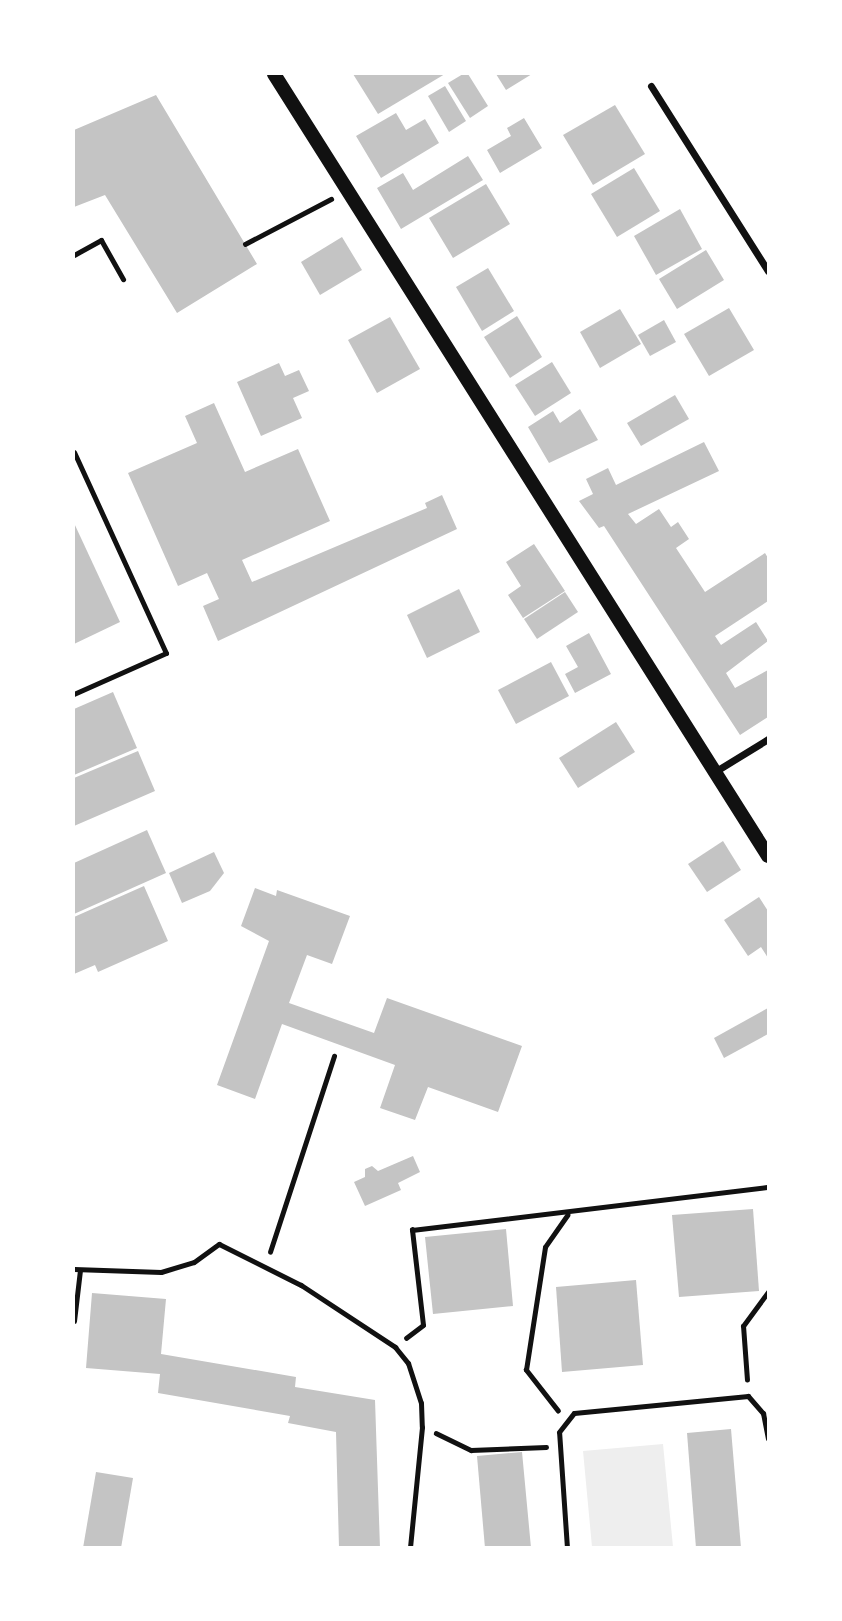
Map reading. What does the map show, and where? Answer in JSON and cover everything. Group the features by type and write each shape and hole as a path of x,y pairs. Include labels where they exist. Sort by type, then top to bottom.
{"main road":[{"path":"274,74 768,856"}],"street":[{"path":"651,86 768,271"},
{"path":"716,771 768,740"}],"lane":[{"path":"74,255 101,240 123,279"},
{"path":"74,453 166,653 74,694"},
{"path":"74,1321 77,1269 161,1272 194,1262 219,1244 266,1266 395,1347 416,1382 422,1427 410,1548"},
{"path":"567,1548 558,1446 565,1420 586,1409 748,1396 763,1413 768,1439"}],"path":[{"path":"245,244 339,195"},
{"path":"266,1266 334,1056"},
{"path":"395,1347 423,1325 412,1230 568,1215 768,1187"},
{"path":"565,1420 526,1370 545,1247 568,1215"},
{"path":"748,1396 743,1326 768,1292"},
{"path":"422,1427 471,1450 558,1446"}],"shaded area":[{"path":"663,1444 673,1547 592,1547 583,1451"}],"building":[{"path":"353,74 445,74 378,114"},
{"path":"468,74 488,106 470,118 448,83"},
{"path":"496,74 532,74 506,90"},
{"path":"445,86 466,121 449,132 428,96"},
{"path":"156,95 257,264 177,313 105,195 74,207 74,130"},
{"path":"615,105 645,154 593,185 563,135"},
{"path":"396,113 406,130 425,119 439,143 381,178 356,136"},
{"path":"524,118 542,148 500,173 487,150 511,136 507,128"},
{"path":"468,156 483,180 401,229 377,188 403,173 413,190"},
{"path":"634,168 660,211 617,237 591,194"},
{"path":"486,184 510,224 453,258 429,218"},
{"path":"680,209 702,249 656,275 634,236"},
{"path":"342,237 362,270 320,295 301,262"},
{"path":"706,250 724,280 677,309 659,279"},
{"path":"488,268 514,311 482,331 456,287"},
{"path":"729,308 754,350 709,376 684,334"},
{"path":"620,309 641,344 600,368 580,332"},
{"path":"517,316 542,357 510,378 484,337"},
{"path":"390,317 420,369 377,393 348,340"},
{"path":"664,320 676,342 650,356 638,335"},
{"path":"552,362 571,393 535,416 515,385"},
{"path":"279,363 285,376 299,370 309,391 293,398 302,418 261,436 237,382"},
{"path":"675,395 689,419 641,446 627,423"},
{"path":"214,403 245,472 298,449 330,521 242,560 252,582 427,508 425,503 442,495 457,529 218,641 203,606 219,599 207,573 178,586 128,473 197,443 185,416"},
{"path":"580,409 598,440 549,463 528,427 553,411 560,423"},
{"path":"704,442 719,471 628,514 636,524 659,509 671,527 678,522 689,539 676,548 705,592 765,553 768,558 768,601 715,636 721,645 756,622 768,641 726,673 735,688 768,670 768,717 740,735 604,526 599,528 579,501 593,494 586,479 608,468 616,485"},
{"path":"74,523 120,622 74,644"},
{"path":"534,544 565,591 523,618 508,595 521,586 506,562"},
{"path":"459,589 480,632 427,658 407,615"},
{"path":"565,592 578,612 537,639 524,619"},
{"path":"589,633 611,674 575,693 565,674 578,667 566,646"},
{"path":"551,662 569,696 516,724 498,690"},
{"path":"113,692 137,748 74,775 74,709"},
{"path":"616,722 635,752 578,788 559,758"},
{"path":"138,751 155,791 74,826 74,778"},
{"path":"147,830 166,873 74,914 74,863"},
{"path":"723,841 741,870 707,892 688,864"},
{"path":"214,852 224,873 210,891 182,903 169,873"},
{"path":"144,886 168,941 98,972 95,965 74,974 74,917"},
{"path":"255,888 276,896 277,890 350,916 332,964 307,955 289,1003 374,1033 387,998 522,1046 498,1112 428,1087 415,1120 380,1108 395,1065 282,1024 255,1099 217,1085 269,941 241,926"},
{"path":"759,897 768,911 768,958 761,947 748,956 724,920"},
{"path":"768,1008 768,1034 724,1058 714,1038"},
{"path":"413,1156 420,1172 398,1183 401,1190 365,1206 354,1182 365,1177 365,1169 372,1166 378,1171"},
{"path":"753,1209 759,1291 679,1297 672,1215"},
{"path":"506,1229 513,1306 433,1314 425,1237"},
{"path":"636,1280 643,1365 562,1372 556,1287"},
{"path":"92,1293 166,1299 161,1354 296,1377 295,1387 375,1400 380,1548 339,1548 336,1432 288,1423 290,1416 158,1393 160,1374 86,1368"},
{"path":"731,1429 741,1548 696,1548 687,1433"},
{"path":"522,1452 531,1548 485,1548 477,1456"},
{"path":"96,1472 133,1478 121,1548 83,1548"}]}
